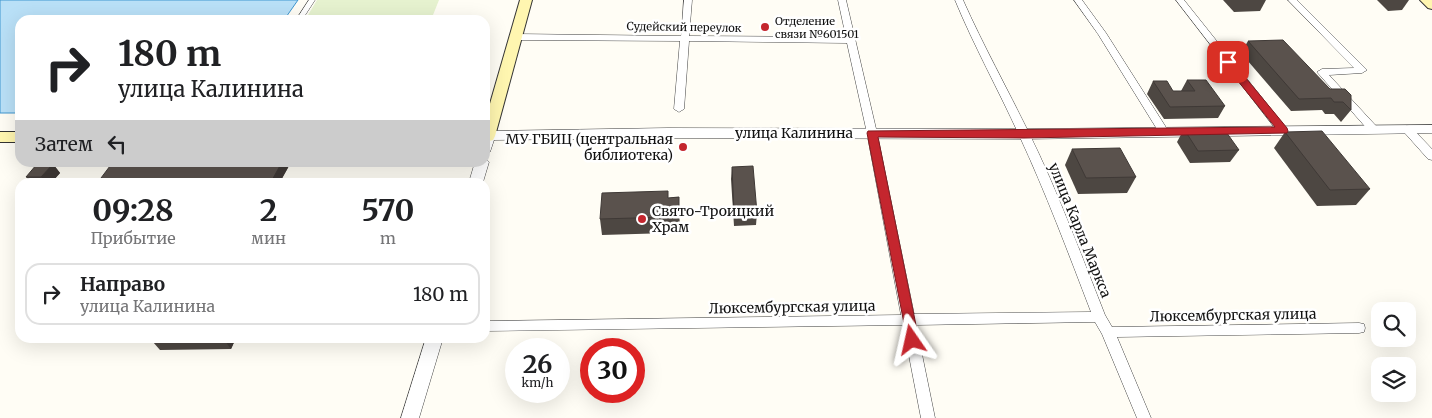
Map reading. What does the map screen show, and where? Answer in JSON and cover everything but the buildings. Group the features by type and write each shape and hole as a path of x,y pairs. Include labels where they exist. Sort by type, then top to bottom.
{"main road":[{"path":"490,127 526,0"},
{"path":"1426,0 1432,5"},
{"path":"0,137 15,137"}],"street":[{"path":"302,15 312,0"},
{"path":"680,109 688,0"},
{"path":"842,0 872,133 928,418"},
{"name":"улица Карла Маркса","path":"959,0 974,35 1024,134 1061,218 1099,317 1108,332 1144,418"},
{"path":"1078,0 1102,33 1164,132"},
{"path":"1180,0 1283,131"},
{"path":"1292,0 1362,70 1322,72 1373,129"},
{"name":"Судейский переулок","path":"516,37 684,37 851,40"},
{"path":"1407,129 1432,156"},
{"name":"улица Калинина","path":"490,141 668,133 1024,134 1432,129"},
{"name":"Люксембургская улица","path":"490,326 1099,317"},
{"name":"Люксембургская улица","path":"1108,332 1359,328"},
{"path":"410,418 432,343"}],"green space":[{"path":"317,0 439,0 433,15 308,15"}],"water":[{"path":"0,0 298,0 288,15 15,15 15,113 0,113"}],"place":[{"name":"Отделение связи №601501","path":"765,27"},
{"name":"МУ ГБИЦ (центральная библиотека)","path":"683,147"},
{"name":"Свято-Троицкий Храм","path":"642,219"}],"route":[{"path":"912,340 872,133 1024,134 1283,131 1228,62"}]}
